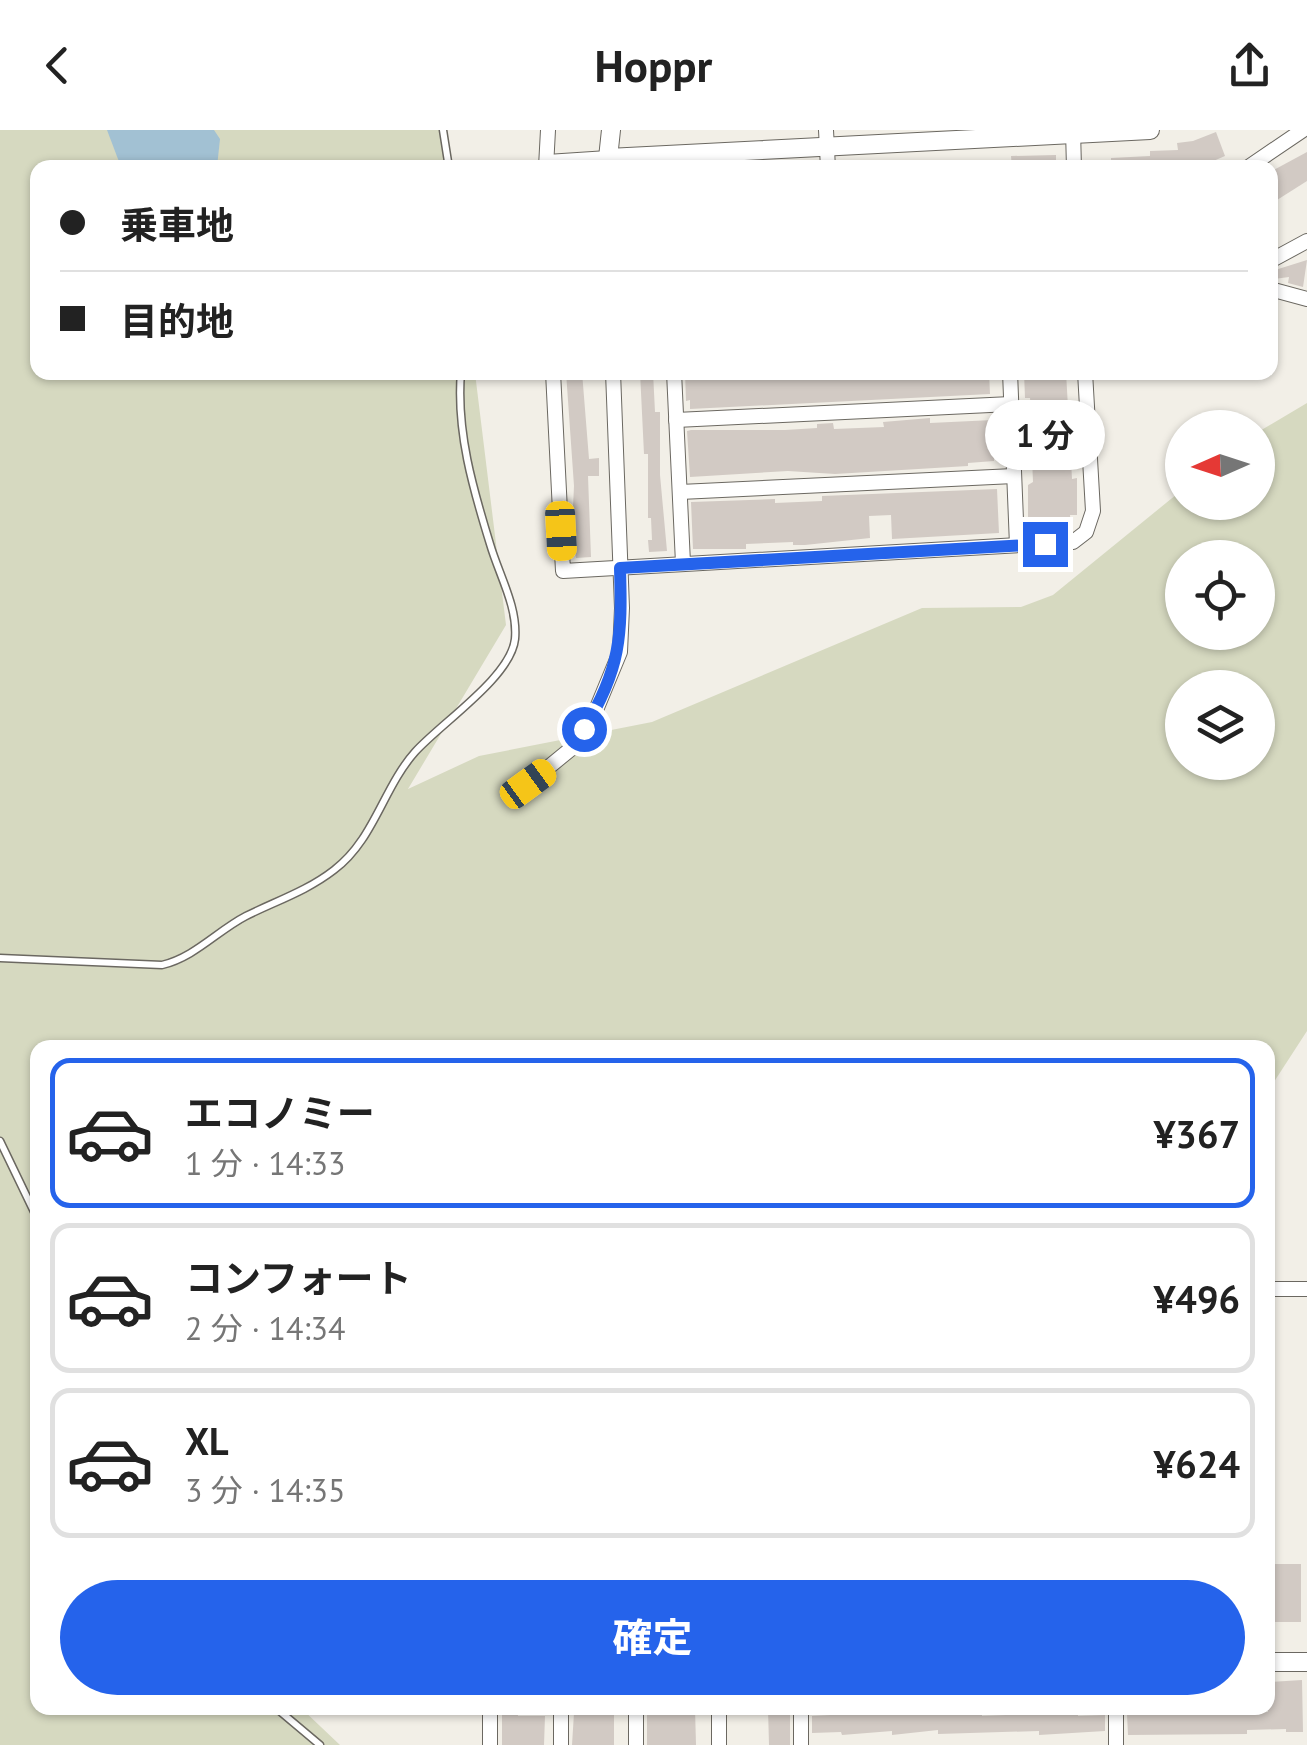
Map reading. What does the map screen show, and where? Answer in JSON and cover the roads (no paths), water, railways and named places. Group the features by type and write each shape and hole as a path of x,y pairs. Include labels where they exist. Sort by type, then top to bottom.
{"street":[{"path":"546,160 548,130"},
{"path":"607,160 610,130"},
{"path":"634,160 827,139 1150,130"},
{"path":"1258,160 1304,130"},
{"path":"1073,132 1074,160"},
{"path":"1278,257 1307,241"},
{"path":"1278,291 1307,299"},
{"path":"553,380 563,571 1072,542 1086,532 1093,511 1085,380"},
{"path":"528,784 572,748 596,710 620,652 613,380"},
{"path":"674,380 684,562"},
{"path":"1010,380 1017,545"},
{"path":"676,420 1011,404"},
{"path":"680,492 1014,476"},
{"path":"1275,1289 1307,1289"},
{"path":"1275,1662 1307,1662"},
{"path":"490,1715 490,1745"},
{"path":"561,1745 562,1715"},
{"path":"636,1715 636,1745"},
{"path":"719,1715 719,1745"},
{"path":"801,1715 801,1745"},
{"path":"1116,1715 1116,1745"}],"lane":[{"path":"443,130 448,160"},
{"path":"0,958 162,966 179,961 243,918 301,892 357,849 412,754 497,673 512,652 514,622 467,459 459,404 461,380"},
{"path":"0,1141 30,1203"},
{"path":"284,1715 320,1745"}],"water":[{"path":"107,130 214,130 220,139 218,160 118,160"}]}
